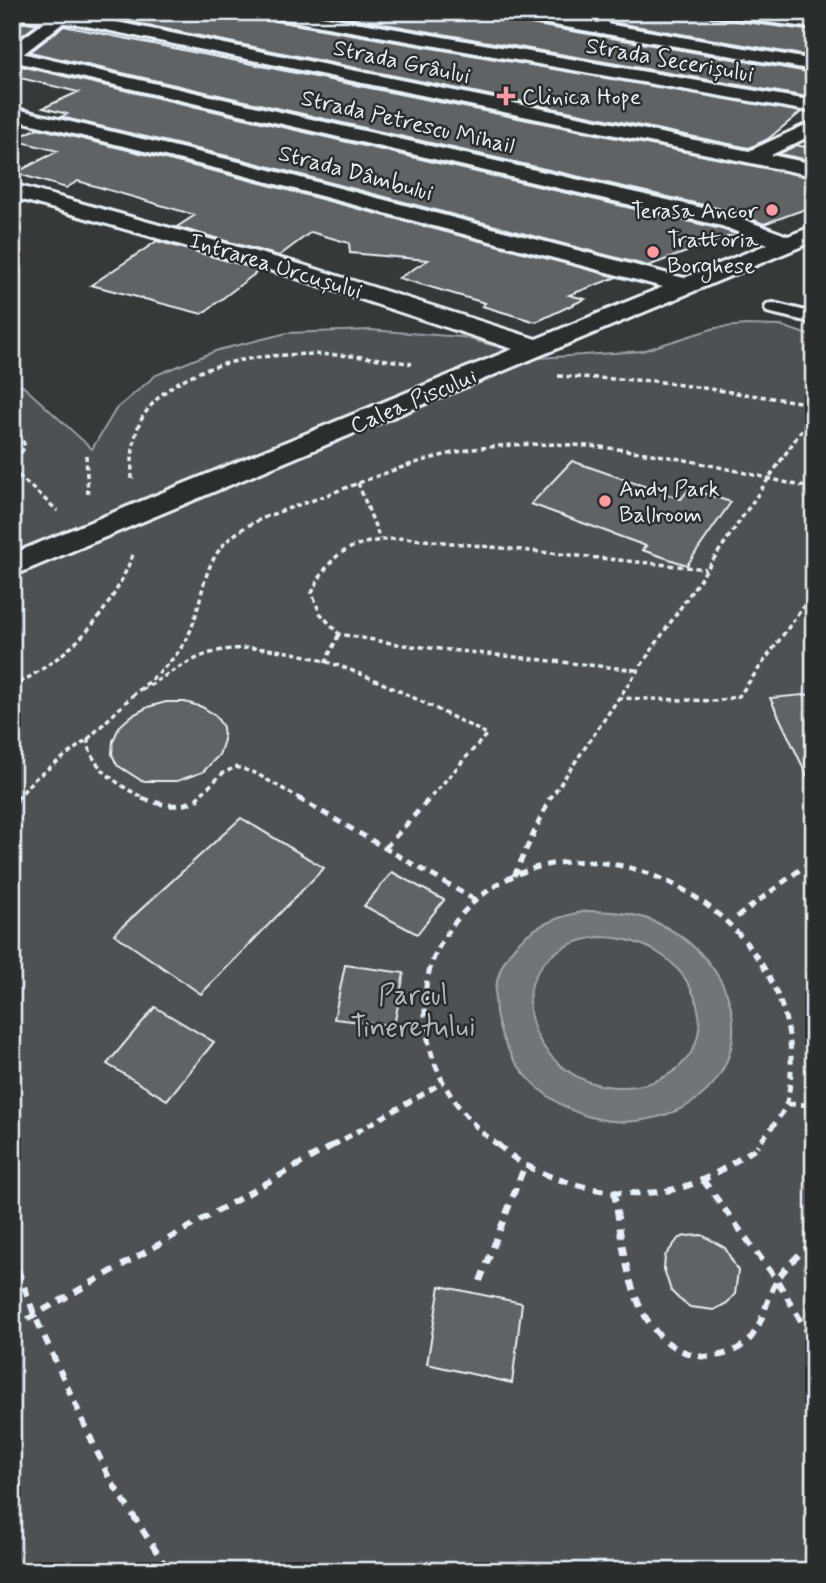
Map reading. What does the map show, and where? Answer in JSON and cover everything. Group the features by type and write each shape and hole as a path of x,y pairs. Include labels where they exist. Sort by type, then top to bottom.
{"street":[{"name":"Strada Secerișului","path":"270,12 814,107"},
{"path":"508,12 603,20 814,65"},
{"name":"Strada Grâului","path":"12,14 66,15 814,170"},
{"path":"12,55 66,15"},
{"name":"Strada Petrescu Mihail","path":"12,55 715,217 789,244"},
{"name":"Strada Dâmbului","path":"12,113 232,166 686,286"},
{"path":"751,157 814,127"},
{"name":"Intrarea Urcușului","path":"12,190 295,270 537,348"},
{"name":"Calea Piscului","path":"12,566 814,233"}],"lane":[{"path":"713,12 814,25"},
{"path":"773,308 814,318"}],"path":[{"path":"12,687 48,668 89,633 116,596 133,554 141,513 131,475 137,433 146,410 169,388 200,373 239,361 334,355 392,360 458,380"},
{"path":"552,376 645,380 731,390 814,404"},
{"path":"514,876 554,790 814,412"},
{"path":"12,428 20,435 25,446 20,455 12,459"},
{"path":"12,805 33,780 88,739 174,659 193,625 207,566 228,540 260,521 358,483 472,449 522,444 575,443 635,450 814,489"},
{"path":"12,470 85,536"},
{"path":"358,483 380,539"},
{"path":"636,670 403,645 339,634 320,613 312,593 326,564 347,551 380,539 415,538 706,569"},
{"path":"617,698 717,701 739,696 814,592"},
{"path":"325,663 339,634"},
{"path":"132,696 177,669 216,651 249,646 295,653 325,663 487,733 385,848"},
{"path":"88,739 88,750 110,777 129,790 164,806 188,803 201,796 228,769 238,766 255,773 475,900"},
{"path":"737,918 814,859"},
{"path":"697,889 652,870 605,862 558,864 514,876 475,900 443,936 425,980 424,1031 442,1083 476,1129 525,1164 568,1183 614,1192 661,1191 703,1180 755,1149 787,1104 796,1067"},
{"path":"727,910 746,928"},
{"path":"796,1029 798,1042"},
{"path":"12,1328 442,1083"},
{"path":"787,1104 814,1105"},
{"path":"480,1280 525,1164"},
{"path":"703,1180 777,1280 814,1343"},
{"path":"614,1192 630,1276 643,1315 666,1345 688,1357 720,1357 747,1342 761,1321 777,1280 814,1241"},
{"path":"12,1253 34,1314 108,1478 169,1571"}],"green space":[{"name":"Parcul Tineretului","path":"782,326 814,337 814,1571 12,1571 12,382 23,386 92,449 116,409 156,375 218,350 287,333 370,330 462,337 539,358 642,351 715,328"}],"shaded area":[{"path":"587,911 609,912 645,918 668,928 689,943 707,961 721,981 730,1004 733,1028 730,1052 713,1084 691,1103 664,1115 654,1118 603,1120 559,1104 525,1075 503,1038 495,998 505,960 535,930","holes":["606,937 628,940 655,951 669,961 691,988 697,1004 698,1036 691,1052 673,1071 660,1079 637,1086 621,1087 588,1081 561,1066 542,1043 531,1018 531,991 541,967 563,948"]}],"building":[{"path":"82,12 259,12 270,20 801,112 768,139 749,148"},
{"path":"315,12 497,12 508,20 814,73 814,98"},
{"path":"610,12 699,12 713,18 814,31 814,57 611,22"},
{"path":"12,22 38,24 12,43"},
{"path":"64,26 814,178 814,206 764,224 730,211 30,52"},
{"path":"12,64 736,234 648,266 240,159 61,117 67,114 43,108 78,92 12,76"},
{"path":"38,128 226,174 617,277 569,295 585,299 536,322 482,306 485,303 399,278 428,260 350,253 349,243 311,232 279,256 177,227 195,215 78,181 66,188 15,173 58,151 13,140"},
{"path":"796,145 814,149 814,161 779,154"},
{"path":"157,241 260,270 202,314 91,285"},
{"name":"Andy Park Ballroom","path":"572,461 681,499 689,489 731,502 687,565 642,550 646,546 531,504"},
{"path":"814,694 814,790 770,698"},
{"path":"166,702 185,702 202,707 215,715 223,727 224,740 219,755 203,772 177,781 142,781 117,765 112,754 113,741 119,727 131,716"},
{"path":"241,818 324,868 201,994 114,934"},
{"path":"392,872 444,900 417,934 364,906"},
{"path":"345,965 404,973 394,1026 334,1019"},
{"path":"155,1007 214,1042 167,1100 107,1064"},
{"path":"702,1235 725,1248 738,1271 735,1294 727,1303 714,1310 690,1307 679,1299 671,1291 664,1269 665,1256 678,1239"},
{"path":"440,1286 522,1303 512,1383 427,1364"}],"place":[{"name":"Clinica Hope","path":"506,96"},
{"name":"Terasa Ancor","path":"772,210"},
{"name":"Trattoria Borghese","path":"653,252"},
{"name":"Andy Park Ballroom","path":"605,501"}]}
